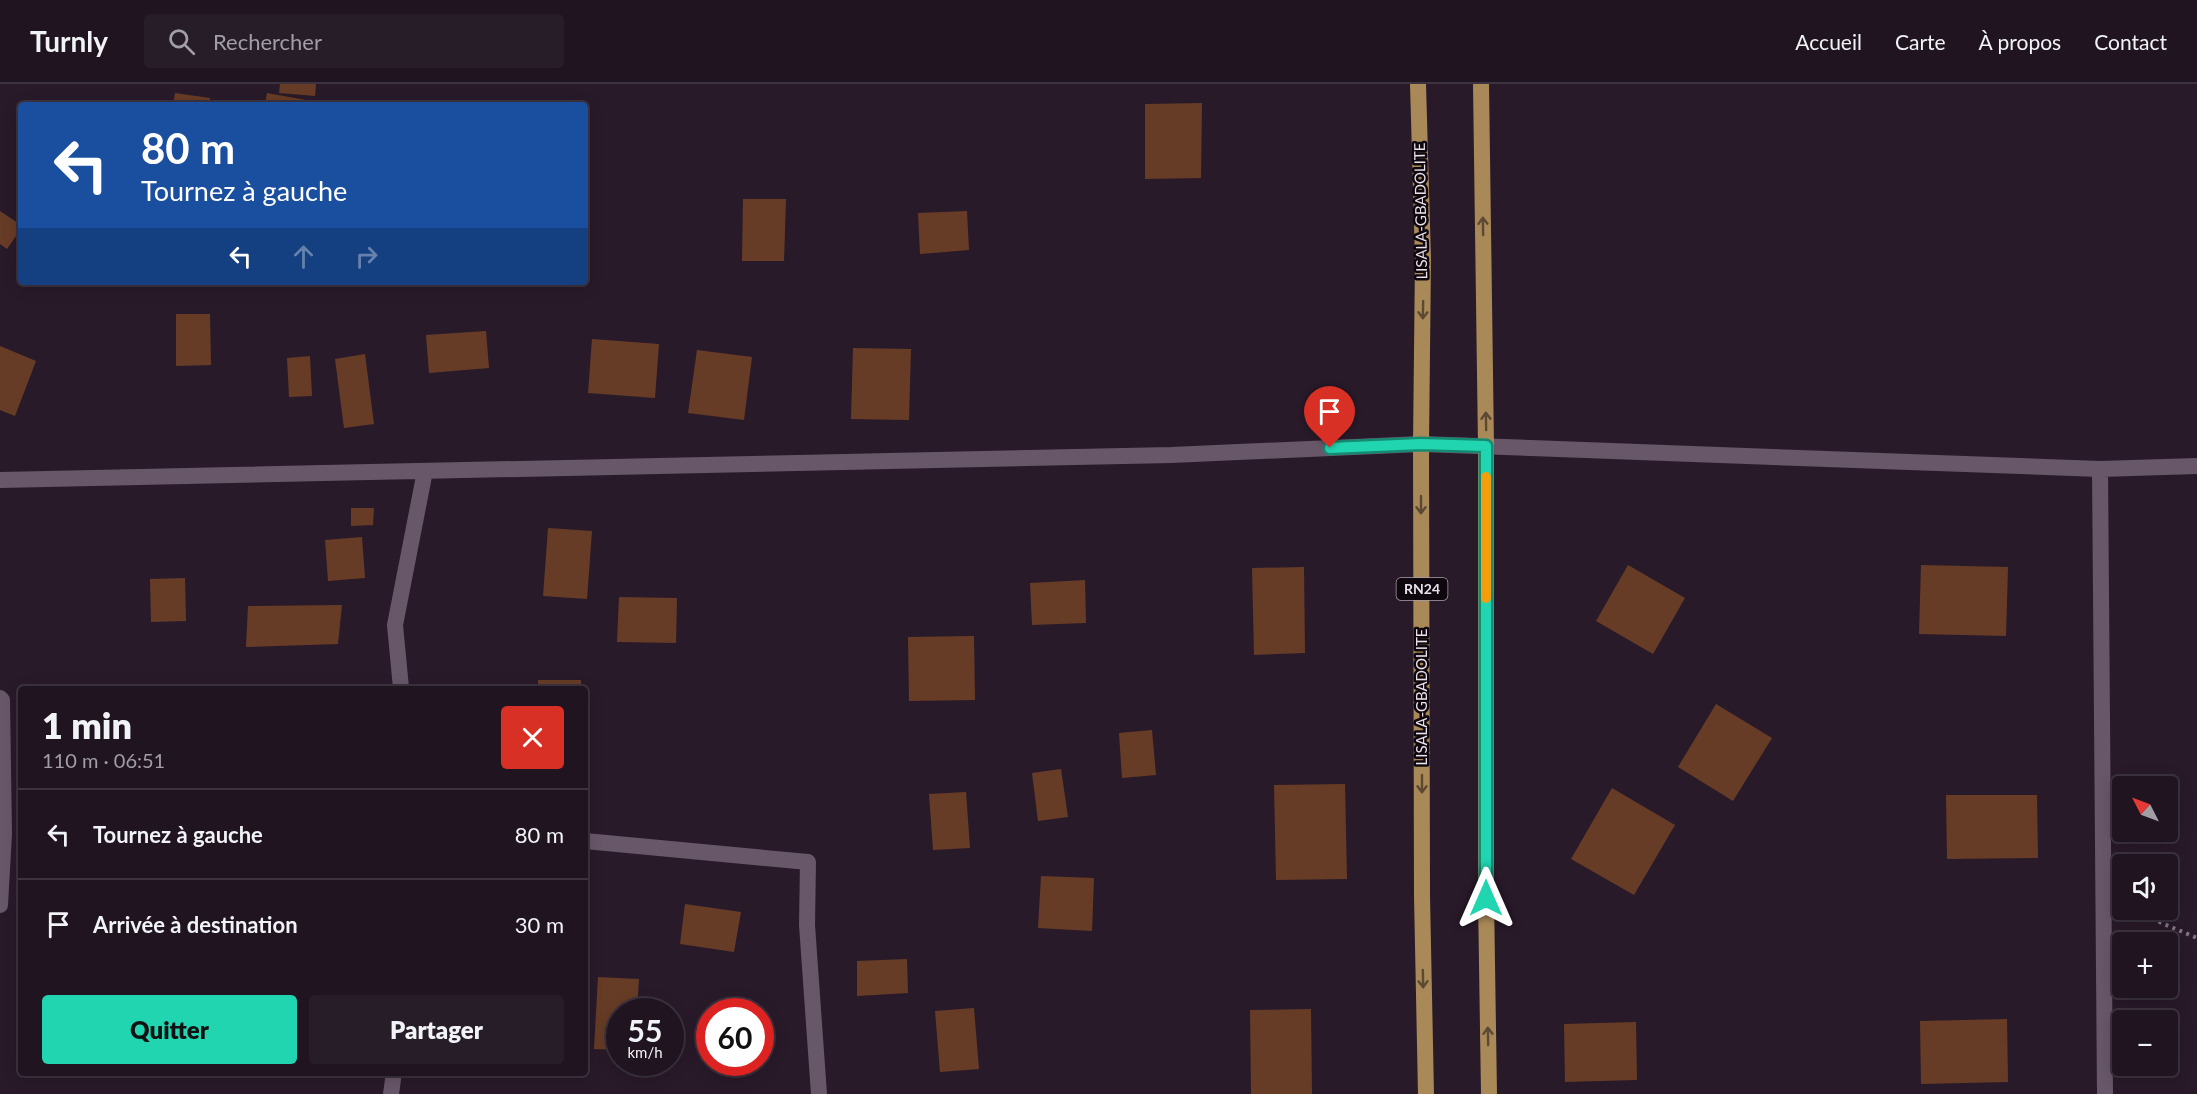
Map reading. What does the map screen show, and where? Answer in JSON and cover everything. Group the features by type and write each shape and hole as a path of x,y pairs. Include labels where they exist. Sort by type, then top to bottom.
{"main road":[{"name":"LISALA-GBADOLITE","path":"1418,84 1424,259 1421,444 1422,896 1426,1094"},
{"path":"1481,84 1486,446 1486,898 1489,1094"}],"street":[{"path":"0,480 1171,455 1421,444 2100,469 2197,466"},
{"path":"2100,469 2105,1094"},
{"path":"401,686 395,625 424,471"},
{"path":"0,698 3,700 4,834 0,905"},
{"path":"588,841 808,862 807,925 819,1094"},
{"path":"391,1094 393,1076"}],"path":[{"path":"2154,920 2197,938"}],"building":[{"path":"280,84 316,84 315,96 279,93"},
{"path":"175,93 210,98 209,102 174,102"},
{"path":"267,93 306,100 306,102 266,102"},
{"path":"1202,103 1201,178 1145,179 1145,104"},
{"path":"743,199 786,199 784,261 742,261"},
{"path":"0,211 18,223 18,233 7,249 0,244"},
{"path":"967,211 969,250 920,254 918,213"},
{"path":"176,314 210,314 211,365 176,366"},
{"path":"486,331 489,368 429,373 426,335"},
{"path":"592,339 659,344 655,398 588,393"},
{"path":"0,346 36,361 15,416 0,410"},
{"path":"853,348 911,349 909,420 851,419"},
{"path":"697,350 752,357 744,420 688,413"},
{"path":"365,354 374,424 344,428 335,359"},
{"path":"310,356 312,396 289,397 287,358"},
{"path":"351,508 374,508 373,525 351,526"},
{"path":"548,528 592,531 587,599 543,596"},
{"path":"362,537 365,578 328,581 325,540"},
{"path":"1628,565 1685,598 1653,654 1596,621"},
{"path":"1921,565 2008,567 2006,636 1919,634"},
{"path":"1304,567 1305,653 1254,655 1252,568"},
{"path":"185,578 186,621 151,622 150,579"},
{"path":"1085,580 1086,623 1032,625 1030,583"},
{"path":"619,597 677,598 676,643 617,642"},
{"path":"342,605 338,644 246,647 248,606"},
{"path":"974,636 975,700 909,701 908,637"},
{"path":"538,680 581,680 581,686 538,686"},
{"path":"1716,704 1772,738 1733,801 1678,767"},
{"path":"1152,730 1156,775 1122,778 1119,733"},
{"path":"1061,769 1068,817 1038,821 1032,773"},
{"path":"1345,784 1347,879 1276,880 1274,785"},
{"path":"1612,788 1675,825 1634,895 1571,859"},
{"path":"966,792 970,848 933,850 929,794"},
{"path":"1946,795 2037,795 2038,858 1947,859"},
{"path":"1041,876 1094,878 1092,931 1038,928"},
{"path":"685,904 741,912 734,952 680,944"},
{"path":"907,959 908,993 857,996 857,961"},
{"path":"598,977 639,979 638,998 606,998 606,1049 594,1049"},
{"path":"974,1008 979,1069 940,1072 935,1011"},
{"path":"1311,1009 1312,1094 1251,1094 1250,1010"},
{"path":"2007,1019 2008,1082 1921,1084 1920,1021"},
{"path":"1636,1022 1637,1080 1565,1082 1564,1024"}],"slow traffic":[{"path":"1486,477 1486,598"}],"route":[{"path":"1330,448 1421,444 1486,446 1486,898"}]}
